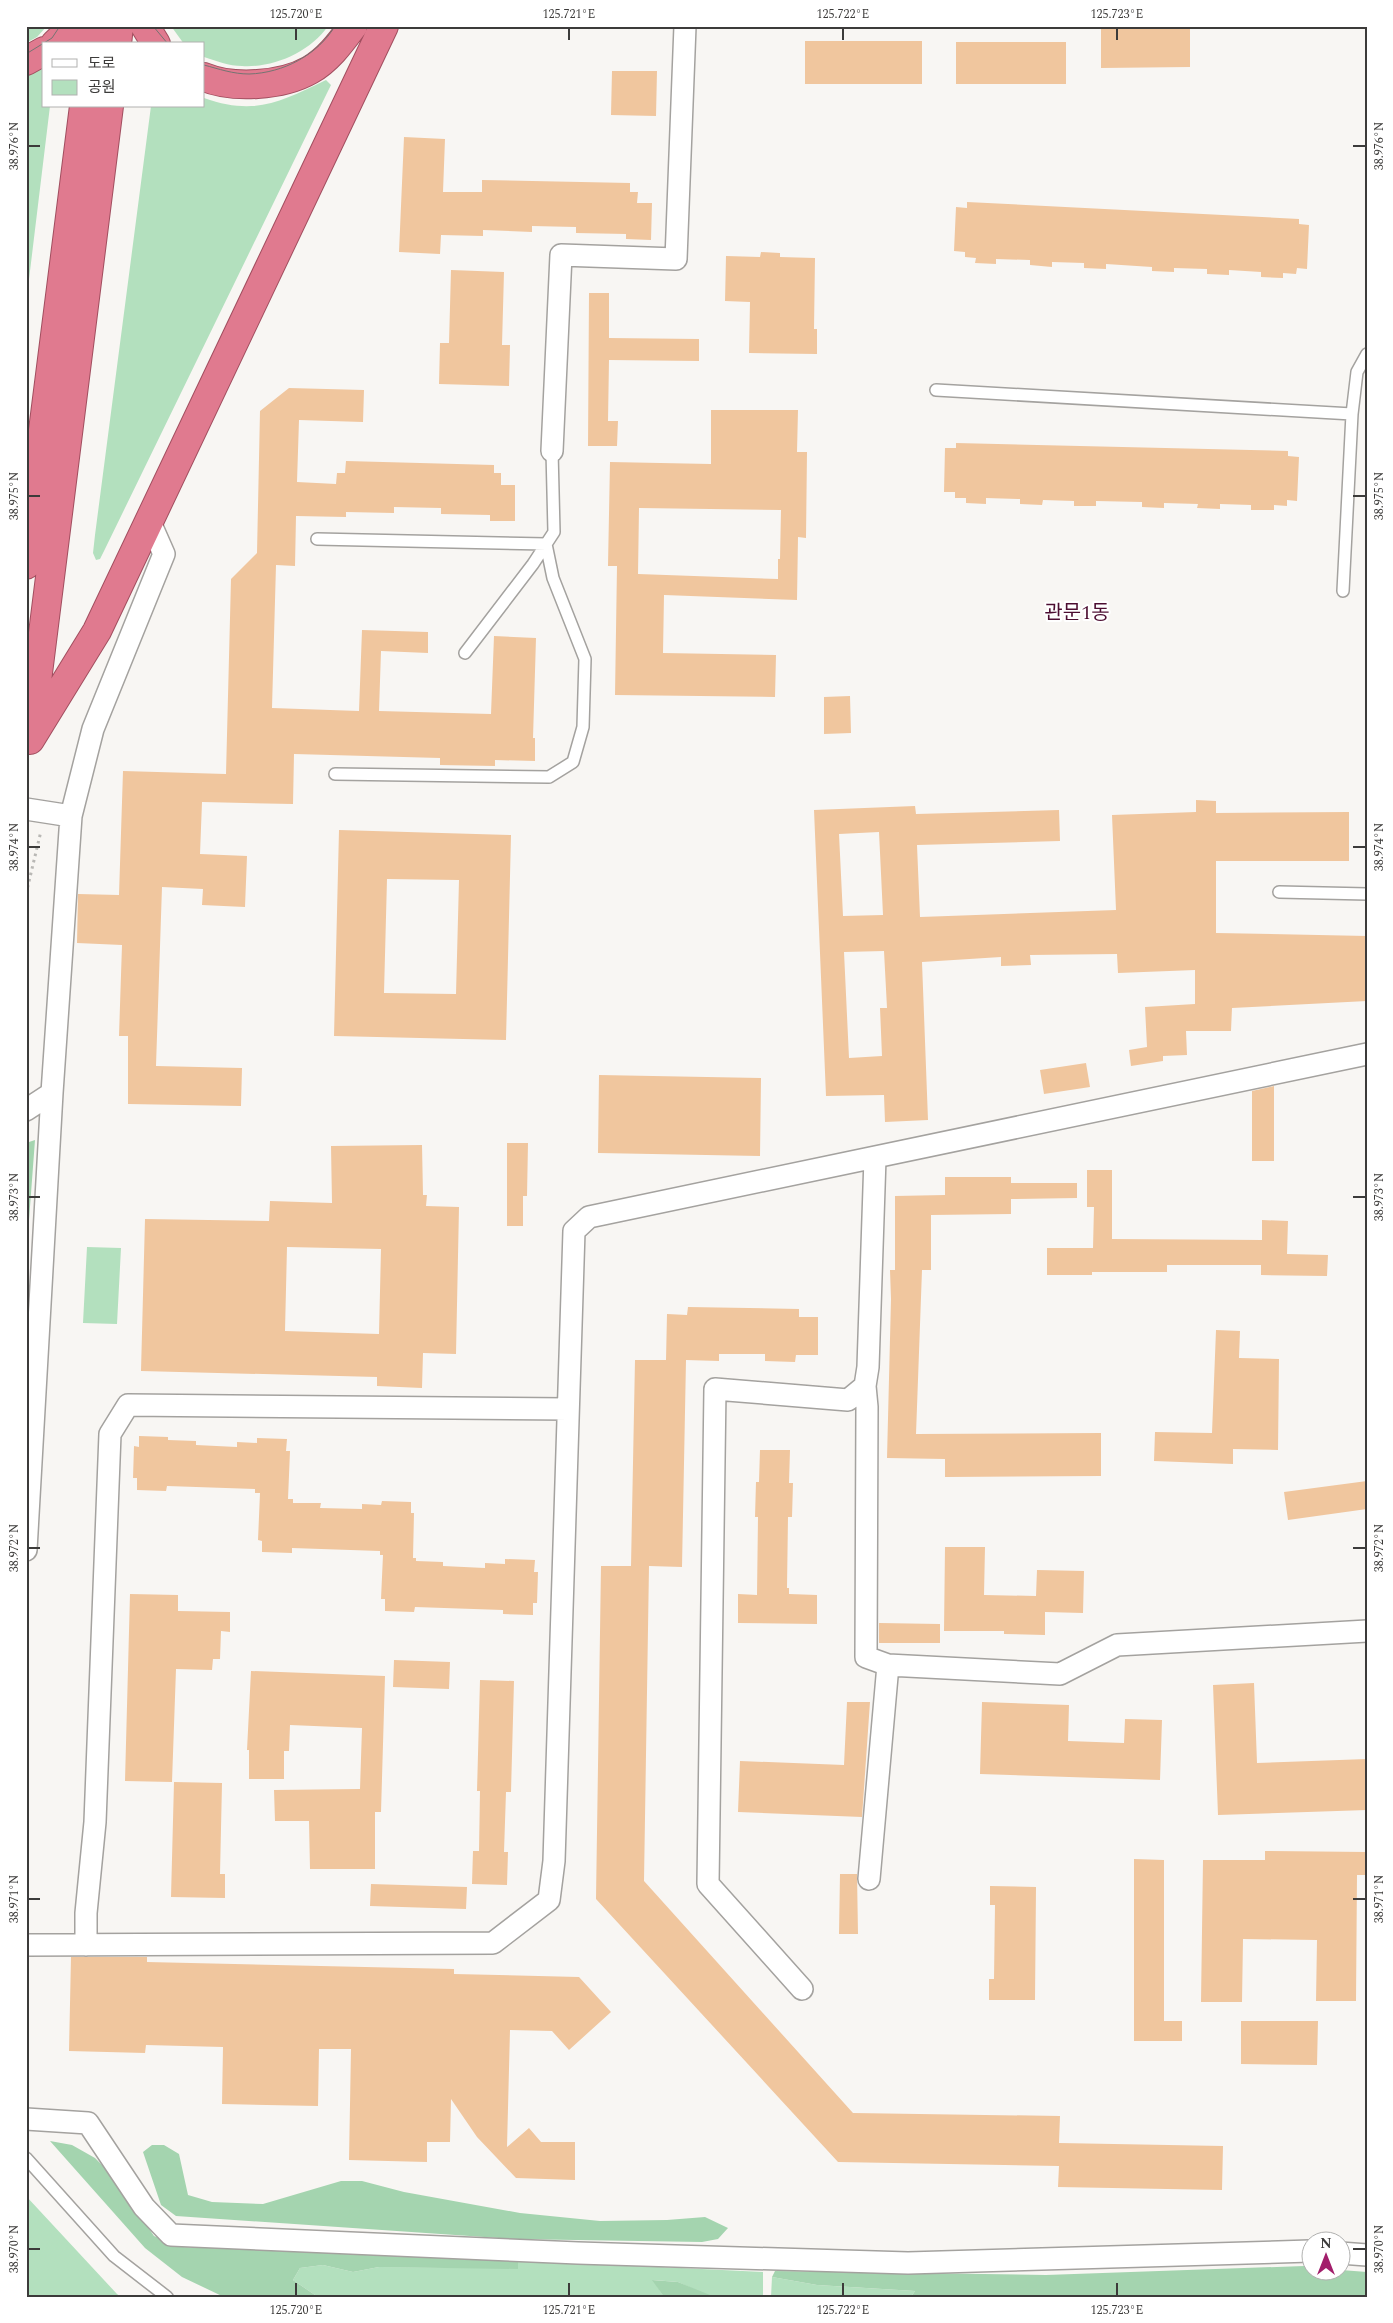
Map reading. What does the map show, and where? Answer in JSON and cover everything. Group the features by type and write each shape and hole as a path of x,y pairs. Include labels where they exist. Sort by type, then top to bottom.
{"highway":[{"path":"57,42 74,26"},
{"path":"92,42 94,26"},
{"path":"117,42 119,26"},
{"path":"145,26 155,42"},
{"path":"205,76 231,84 259,83 293,77 310,70 333,51 353,26"},
{"path":"28,748 97,631 384,26"},
{"path":"26,61 42,52"},
{"path":"26,566 84,108"},
{"path":"28,748 109,108"}],"street":[{"path":"552,451 561,255 676,259 685,26"},
{"path":"26,1550 52,1093 71,816 93,729 164,554 149,520"},
{"path":"36,810 71,816"},
{"path":"26,1945 493,1943 549,1900 554,1851 574,1232 589,1217 1367,1054"},
{"path":"26,1110 52,1093"},
{"path":"875,1158 868,1367 865,1386 868,1407 866,1657 888,1665 1060,1674 1117,1645 1367,1631"},
{"path":"802,1988 708,1884 715,1389 848,1400 865,1386"},
{"path":"86,1945 86,1913 95,1822 110,1434 128,1405 568,1408"},
{"path":"868,1879 888,1665"},
{"path":"26,2119 88,2123 144,2207 171,2235 538,2251 908,2263 1300,2251"},
{"path":"1350,2254 1367,2255"}],"lane":[{"path":"1343,591 1352,414 1357,372 1367,354"},
{"path":"936,390 1352,414"},
{"path":"465,653 554,532 552,451"},
{"path":"317,539 546,544"},
{"path":"334,774 549,777 573,762 583,727 585,658 553,578 546,544"},
{"path":"1279,892 1367,894"},
{"path":"26,2158 114,2256 167,2297"}],"path":[{"path":"26,894 36,810"}],"green space":[{"path":"26,26 47,26 37,37 26,43"},
{"path":"171,26 328,26 311,44 301,51 279,61 254,66 227,64 205,57 205,42 183,42"},
{"path":"42,62 42,108 50,108 26,304 26,71"},
{"path":"326,80 331,85 105,549 100,559 96,560 93,553 95,535 151,108 205,108 205,98 238,106 253,106 267,104 295,95"},
{"path":"35,1140 26,1260 26,1143"},
{"path":"87,1247 121,1248 117,1324 83,1323"},
{"path":"50,2141 72,2145 95,2158 113,2176 154,2236 183,2247 518,2260 518,2269 379,2267 353,2272 323,2265 300,2268 293,2280 315,2295 442,2297 224,2297 182,2277 145,2248"},
{"path":"152,2145 164,2145 179,2154 188,2195 212,2202 263,2204 341,2181 362,2181 404,2192 520,2213 600,2221 667,2220 705,2217 728,2228 718,2239 702,2242 512,2239 176,2216 161,2205 143,2152"},
{"path":"26,2196 117,2294 121,2297 26,2297"},
{"path":"518,2260 763,2272 763,2297 709,2296 678,2282 653,2280 664,2297 315,2295 293,2280 300,2268 323,2265 353,2272 379,2267 518,2268"},
{"path":"1300,2266 1300,2280 1350,2280 1350,2271 1367,2272 1367,2297 911,2297 915,2291 817,2285 772,2277 775,2271 1046,2275"},
{"path":"772,2277 817,2285 915,2291 911,2297 771,2297"},
{"path":"652,2280 678,2282 715,2297 664,2297"}],"building":[{"path":"1101,26 1190,26 1190,67 1101,68"},
{"path":"805,41 922,41 922,84 805,84"},
{"path":"956,42 1066,42 1066,84 956,84"},
{"path":"612,71 657,71 656,116 611,115"},
{"path":"404,137 445,139 443,192 482,192 482,180 630,183 630,192 638,192 637,203 652,203 651,240 626,239 626,234 576,233 576,227 532,226 532,232 483,230 483,236 441,235 440,254 399,252"},
{"path":"967,202 1299,219 1299,224 1309,225 1307,269 1297,268 1296,274 1283,273 1283,278 1261,277 1261,272 1229,270 1229,275 1207,274 1207,269 1174,268 1174,272 1152,271 1152,267 1106,264 1106,269 1084,268 1084,263 1052,262 1052,267 1030,265 1030,260 996,259 996,264 975,263 976,258 965,257 965,252 954,251 956,207 967,208"},
{"path":"761,252 780,253 780,257 815,258 814,329 817,329 817,354 749,353 750,302 725,301 726,256 760,257"},
{"path":"451,270 504,272 502,345 510,345 509,386 439,384 440,343 449,343"},
{"path":"589,293 609,293 609,338 699,339 699,361 609,360 608,421 618,421 617,446 588,446"},
{"path":"289,388 364,390 363,422 299,420 297,482 336,484 337,473 345,473 346,461 494,465 494,473 501,473 501,485 515,485 515,521 490,521 490,515 441,514 441,508 394,507 394,513 346,512 346,517 296,516 295,566 276,565 272,708 359,711 362,630 428,632 428,653 381,651 379,711 491,714 494,636 536,638 533,738 535,738 535,761 495,760 495,766 440,765 440,758 294,754 293,804 202,802 200,854 247,856 245,907 202,905 203,889 162,887 156,1066 242,1068 241,1106 128,1104 128,1036 119,1036 122,945 77,943 78,894 119,895 123,771 226,774 231,579 257,553 260,411"},
{"path":"711,410 798,410 797,452 807,452 806,538 798,537 797,600 664,595 663,653 776,655 775,697 615,695 617,566 608,566 610,462 711,464","holes":["639,508 781,510 778,579 638,574"]},
{"path":"956,443 1288,451 1288,456 1299,457 1297,501 1287,500 1287,506 1274,505 1274,510 1251,510 1251,505 1220,504 1220,509 1197,508 1198,504 1164,503 1164,508 1142,507 1142,502 1096,501 1096,506 1074,506 1074,501 1043,500 1042,505 1020,504 1020,499 986,498 986,504 966,503 966,498 955,498 955,492 944,492 945,448 956,448"},
{"path":"850,696 851,733 824,734 824,697"},
{"path":"1196,800 1216,801 1216,813 1349,812 1349,861 1216,861 1216,933 1367,936 1367,1001 1232,1008 1231,1031 1186,1031 1187,1055 1163,1056 1163,1061 1131,1066 1129,1050 1147,1047 1145,1007 1195,1004 1195,970 1118,973 1117,954 1030,955 1031,965 1001,966 1001,957 922,962 928,1120 885,1122 884,1095 826,1096 814,810 915,806 916,814 1059,810 1060,841 917,845 920,917 1116,910 1112,815 1196,812","holes":["879,832 883,915 843,916 839,834","884,951 887,1008 880,1008 882,1056 849,1058 844,952"]},
{"path":"339,830 511,835 506,1040 334,1036","holes":["387,879 459,880 456,994 384,993"]},
{"path":"1086,1063 1090,1087 1044,1094 1040,1070"},
{"path":"599,1075 761,1078 760,1156 598,1153"},
{"path":"1274,1086 1274,1161 1252,1161 1252,1091"},
{"path":"507,1143 528,1143 527,1196 523,1196 523,1226 507,1226"},
{"path":"422,1145 423,1195 427,1195 426,1206 459,1207 456,1354 423,1353 422,1388 377,1386 377,1377 141,1371 145,1219 269,1221 270,1201 332,1203 331,1146","holes":["287,1247 381,1249 379,1334 285,1331"]},
{"path":"1087,1170 1112,1170 1112,1239 1262,1240 1262,1220 1288,1221 1287,1254 1328,1255 1327,1276 1261,1275 1261,1265 1167,1265 1167,1272 1092,1272 1092,1275 1047,1275 1047,1248 1093,1248 1094,1207 1087,1207"},
{"path":"945,1177 1011,1177 1011,1183 1077,1183 1077,1198 1011,1199 1011,1214 931,1215 931,1270 922,1270 916,1434 1101,1433 1101,1476 945,1477 945,1459 887,1458 890,1270 895,1270 895,1196 945,1195"},
{"path":"688,1307 799,1309 799,1317 818,1317 818,1355 796,1355 795,1362 765,1361 765,1354 719,1354 719,1361 686,1360 682,1567 649,1566 644,1881 853,2113 1060,2116 1059,2143 1223,2146 1222,2190 1058,2187 1059,2166 838,2162 596,1899 601,1566 631,1566 635,1360 666,1360 667,1314 687,1315"},
{"path":"1216,1330 1240,1331 1239,1358 1279,1359 1278,1450 1233,1449 1233,1464 1154,1461 1155,1432 1212,1433"},
{"path":"139,1436 168,1437 168,1440 196,1441 196,1445 237,1447 237,1442 257,1443 257,1438 287,1439 286,1451 290,1451 288,1499 293,1499 293,1503 321,1503 320,1508 362,1509 362,1504 381,1505 382,1501 411,1502 411,1513 414,1513 413,1558 416,1558 416,1561 443,1562 443,1566 485,1568 485,1563 505,1564 505,1559 535,1560 534,1572 538,1572 537,1603 533,1603 533,1615 503,1614 503,1610 415,1607 414,1612 385,1611 385,1599 381,1599 383,1555 380,1555 380,1551 292,1548 292,1553 262,1552 262,1541 258,1540 260,1493 255,1493 255,1489 167,1486 166,1491 137,1490 137,1478 133,1478 134,1446 139,1447"},
{"path":"760,1450 790,1450 789,1483 793,1483 792,1517 788,1517 787,1588 789,1588 789,1594 817,1595 817,1624 738,1623 738,1594 757,1595 758,1517 755,1517 756,1482 759,1482"},
{"path":"1367,1481 1367,1509 1288,1520 1284,1492"},
{"path":"945,1547 985,1547 984,1595 1036,1596 1037,1570 1084,1571 1083,1613 1045,1612 1045,1635 1004,1634 1004,1631 944,1631"},
{"path":"130,1594 178,1595 178,1611 230,1612 230,1632 221,1631 220,1659 213,1659 212,1670 176,1669 172,1782 125,1781"},
{"path":"879,1623 940,1624 940,1643 879,1643"},
{"path":"394,1660 450,1662 449,1689 393,1687"},
{"path":"251,1671 385,1676 381,1812 375,1812 375,1869 310,1869 309,1821 275,1821 274,1790 360,1789 362,1728 290,1725 289,1751 284,1751 284,1779 249,1779 249,1750 247,1750"},
{"path":"480,1680 514,1681 511,1792 506,1792 504,1852 508,1852 507,1885 472,1884 473,1851 479,1851 480,1791 477,1791"},
{"path":"1254,1683 1257,1763 1367,1759 1367,1810 1218,1815 1213,1685"},
{"path":"847,1702 870,1702 862,1817 738,1812 740,1761 844,1765"},
{"path":"982,1702 1069,1705 1068,1741 1124,1743 1125,1719 1162,1720 1160,1780 980,1774"},
{"path":"174,1782 222,1783 220,1874 225,1874 225,1898 171,1897"},
{"path":"1265,1851 1367,1852 1367,1875 1357,1875 1356,2001 1316,2001 1317,1940 1243,1939 1242,2002 1201,2002 1203,1860 1265,1860"},
{"path":"1134,1859 1164,1860 1164,2021 1182,2021 1182,2041 1134,2041"},
{"path":"840,1874 857,1874 858,1934 839,1934"},
{"path":"371,1884 467,1887 466,1909 370,1906"},
{"path":"990,1886 1036,1887 1035,2000 989,2000 989,1979 994,1979 995,1905 990,1905"},
{"path":"71,1957 147,1957 147,1962 454,1969 454,1974 579,1977 611,2012 569,2050 552,2031 510,2030 507,2147 529,2128 541,2142 575,2142 575,2180 516,2178 477,2137 451,2099 450,2142 427,2142 427,2162 349,2160 351,2049 319,2049 318,2106 222,2104 223,2047 146,2045 145,2053 69,2051"},
{"path":"1241,2021 1318,2021 1317,2065 1241,2064"}],"tram line":[{"path":"46,42 52,38 60,26"},
{"path":"153,26 166,42"},
{"path":"205,65 243,74 274,70 287,66 309,54 319,46 335,26"},
{"path":"26,54 42,44"}],"district":[{"name":"관문1동","path":"1077,613"}]}
